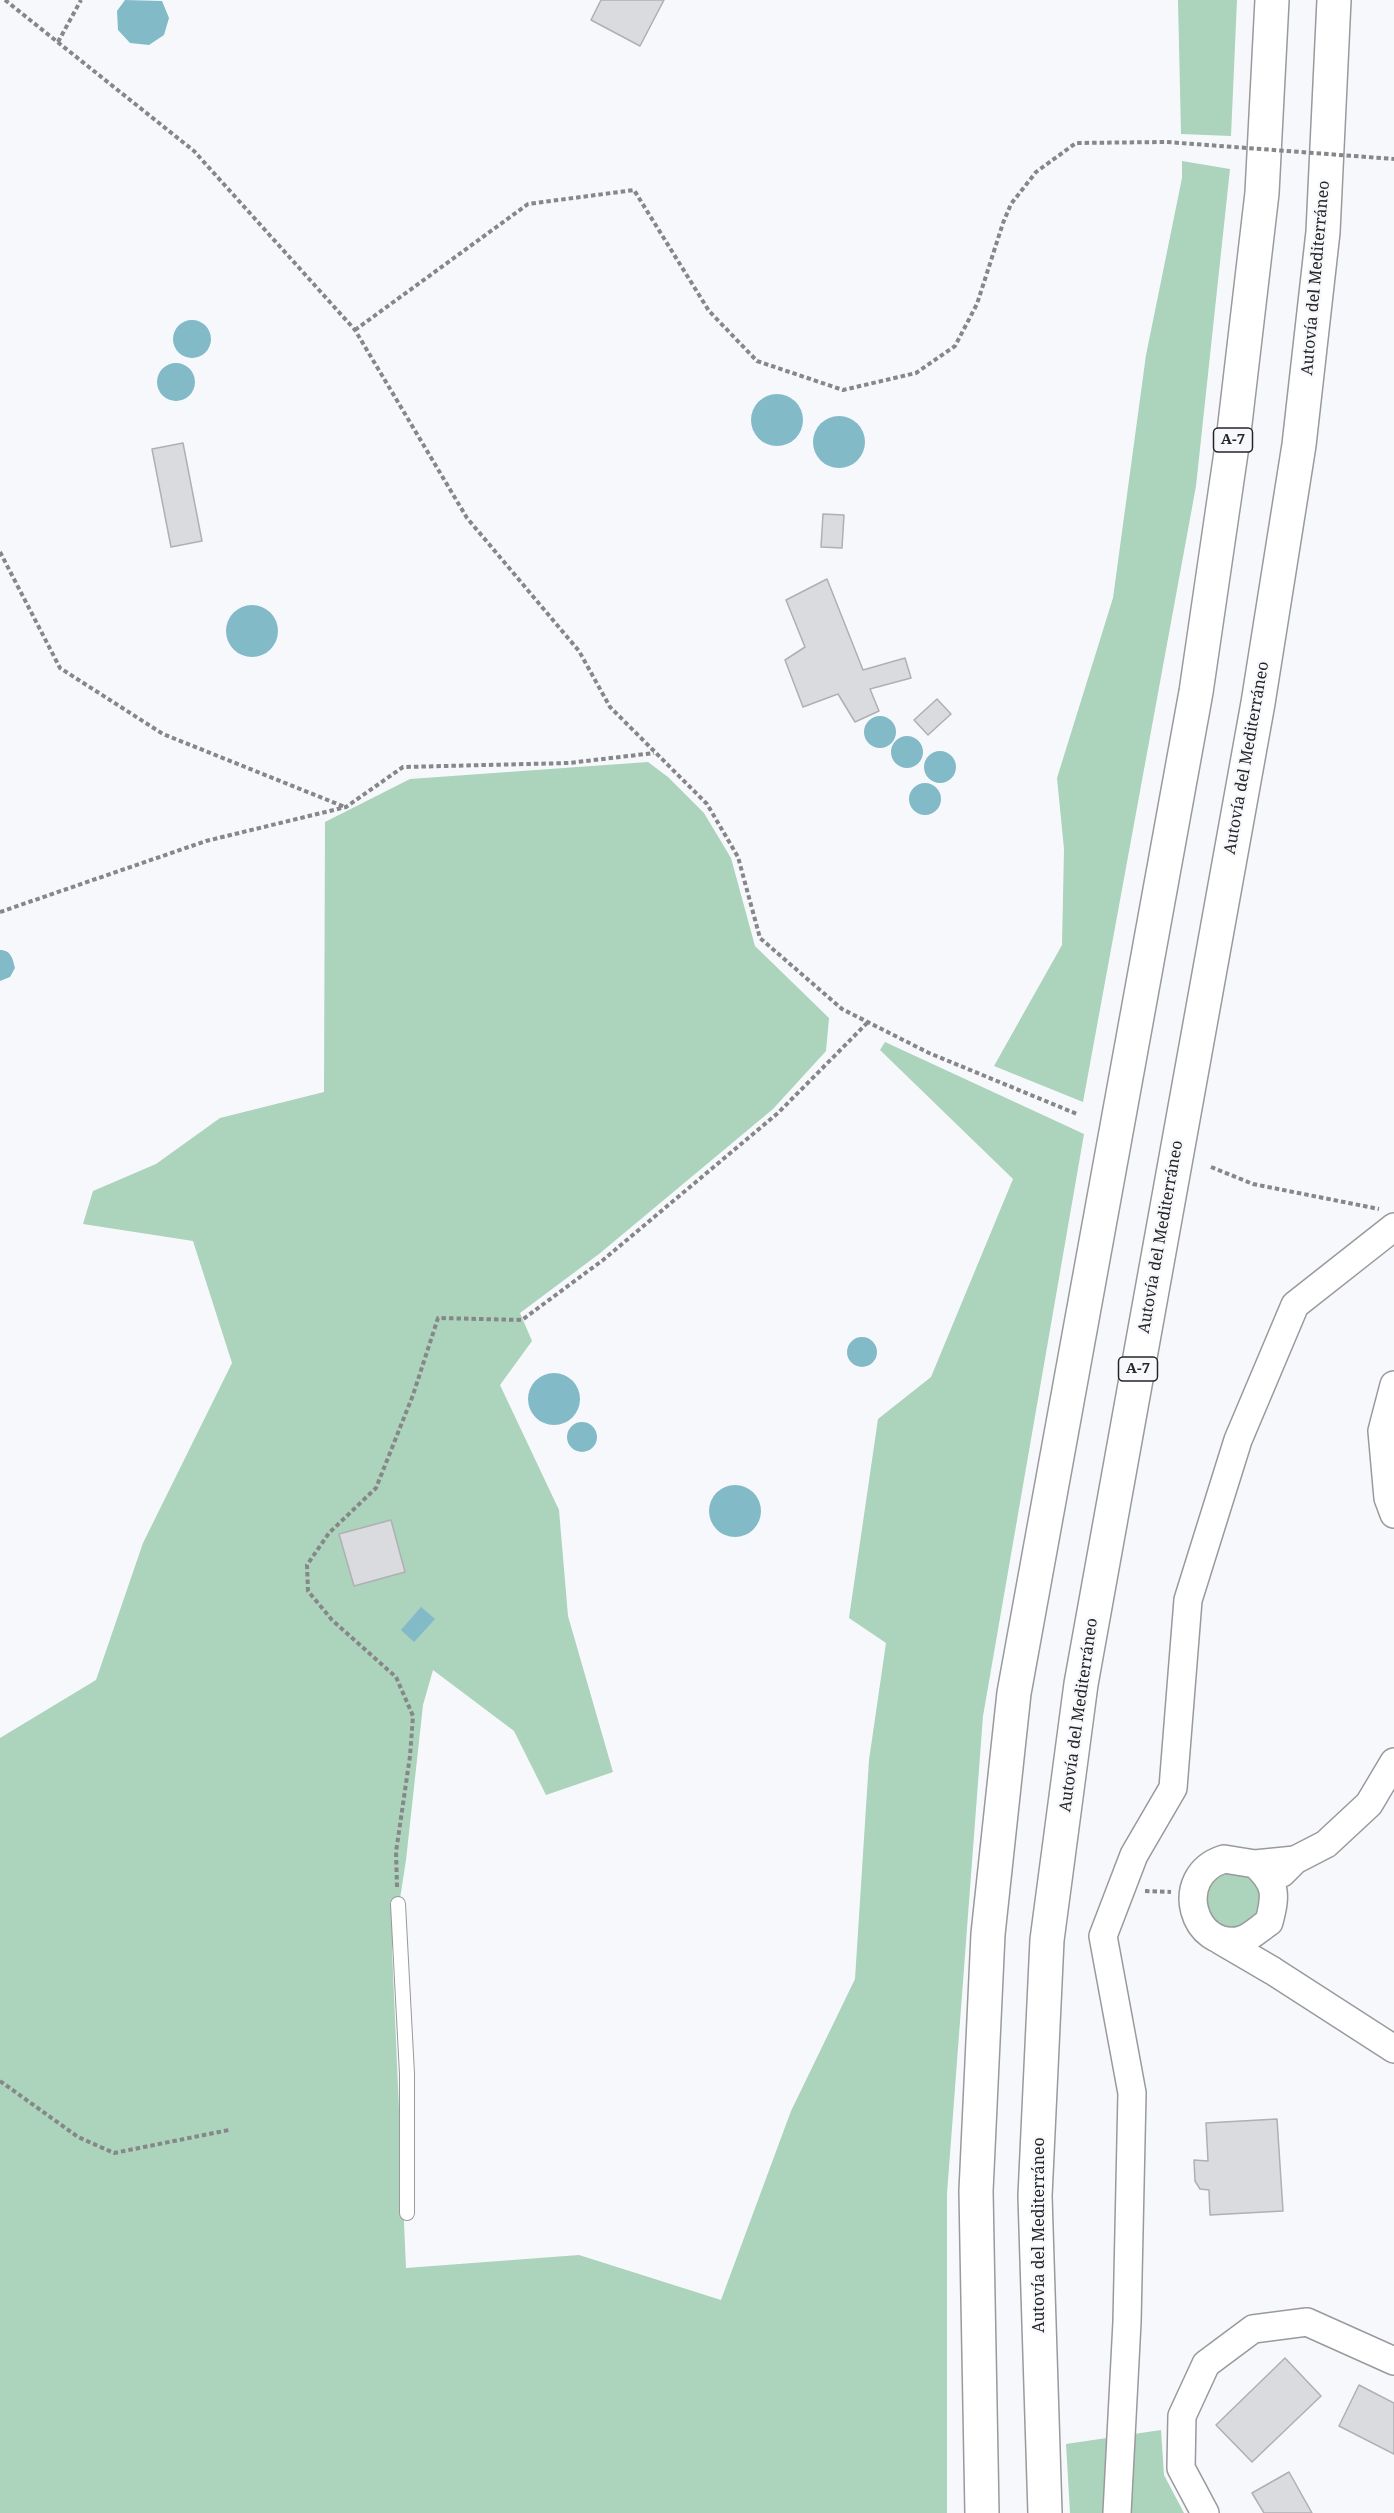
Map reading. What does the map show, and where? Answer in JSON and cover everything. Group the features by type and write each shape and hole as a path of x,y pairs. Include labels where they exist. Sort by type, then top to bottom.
{"highway":[{"name":"A-7","path":"982,2513 976,2191 988,1934 1014,1693 1197,692 1234,432 1262,193 1272,0"},
{"name":"Autovía del Mediterráneo","path":"1045,2513 1035,2196 1047,1940 1081,1683 1258,703 1299,445 1323,232 1334,0"}],"street":[{"path":"1117,2513 1127,2322 1132,2093 1103,1936 1134,1855 1173,1788 1188,1600 1238,1440 1295,1305 1388,1218"},
{"path":"1394,1385 1382,1431 1388,1498 1394,1514"},
{"path":"1273,1971 1263,1947 1283,1872 1295,1860 1326,1844 1369,1804 1394,1762"},
{"path":"1295,1860 1255,1864 1219,1860 1197,1877 1192,1893 1195,1916 1209,1934 1273,1971 1394,2049"},
{"path":"1209,1934 1224,1941 1242,1940 1272,1910 1274,1890 1266,1873 1255,1864"},
{"path":"1205,2513 1181,2468 1182,2416 1206,2364 1253,2329 1306,2322 1394,2361"}],"lane":[{"path":"398,1904 407,2074 407,2212"}],"path":[{"path":"5,0 194,151 354,330 467,518 579,651 610,707 707,804 738,857 760,938 842,1009 929,1053 1077,1114"},
{"path":"58,42 81,0"},
{"path":"354,330 528,204 634,190 709,311 757,361 843,390 916,373 955,346 977,304 1011,204 1036,172 1076,143 1167,142 1394,159"},
{"path":"0,552 60,668 163,734 346,807"},
{"path":"0,912 206,842 346,807 403,767 569,763 655,753"},
{"path":"398,1904 396,1852 410,1756 413,1716 396,1677 332,1620 308,1591 307,1565 329,1533 376,1488 413,1395 438,1318 522,1320 603,1260 778,1113 868,1022"},
{"path":"1211,1167 1253,1184 1388,1218"},
{"path":"1120,1891 1192,1893"},
{"path":"0,2081 78,2137 114,2153 229,2130"}],"green space":[{"path":"1178,0 1237,0 1231,136 1181,134"},
{"path":"1182,161 1230,169 1196,486 1083,1102 994,1066 1062,945 1064,849 1057,778 1113,598 1146,355 1182,178"},
{"path":"648,762 668,777 704,813 731,858 755,946 829,1018 826,1051 773,1109 599,1254 520,1313 532,1341 500,1385 559,1510 568,1616 613,1772 546,1795 514,1731 433,1670 423,1705 406,1860 392,1950 406,2268 579,2255 721,2300 791,2111 855,1979 869,1760 886,1643 849,1618 878,1419 931,1377 1013,1179 880,1050 885,1042 1084,1134 983,1716 947,2194 947,2513 0,2513 0,1738 96,1680 143,1543 232,1363 193,1241 83,1224 93,1191 156,1164 220,1118 324,1092 325,822 410,779"},
{"path":"1234,1871 1253,1879 1265,1897 1255,1923 1228,1931 1210,1916 1205,1907 1205,1898 1213,1882"},
{"path":"1161,2430 1164,2475 1184,2513 1070,2513 1066,2444"}],"water":[{"path":"125,0 162,1 169,18 164,35 149,45 130,43 118,30 117,11"},
{"path":"192,320 205,326 211,339 205,352 192,358 179,352 173,339 179,326"},
{"path":"176,363 190,368 195,382 190,396 176,401 162,396 157,382 162,368"},
{"path":"777,394 787,396 795,402 801,410 803,420 801,430 795,438 787,444 777,446 767,444 759,438 753,430 751,420 753,410 759,402 767,396"},
{"path":"839,416 849,418 857,424 863,432 865,442 863,452 857,460 849,466 839,468 829,466 821,460 815,452 813,442 815,432 821,424 829,418"},
{"path":"252,605 262,607 270,613 276,621 278,631 276,641 270,649 262,655 252,657 242,655 234,649 228,641 226,631 228,621 234,613 242,607"},
{"path":"880,716 891,721 896,732 891,743 880,748 869,743 864,732 869,721"},
{"path":"907,736 918,741 923,752 918,763 907,768 896,763 891,752 896,741"},
{"path":"940,751 951,756 956,767 951,778 940,783 929,778 924,767 929,756"},
{"path":"925,783 936,788 941,799 936,810 925,815 914,810 909,799 914,788"},
{"path":"0,950 9,953 15,968 10,977 0,981"},
{"path":"862,1337 873,1341 877,1352 873,1363 862,1367 851,1363 847,1352 851,1341"},
{"path":"554,1373 564,1375 572,1381 578,1389 580,1399 578,1409 572,1417 564,1423 554,1425 544,1423 536,1417 530,1409 528,1399 530,1389 536,1381 544,1375"},
{"path":"582,1422 593,1426 597,1437 593,1448 582,1452 571,1448 567,1437 571,1426"},
{"path":"735,1485 745,1487 753,1493 759,1501 761,1511 759,1521 753,1529 745,1535 735,1537 725,1535 717,1529 711,1521 709,1511 711,1501 717,1493 725,1487"},
{"path":"421,1607 435,1619 414,1642 401,1630"}],"building":[{"path":"601,0 664,0 640,46 591,20"},
{"path":"183,443 202,541 171,547 152,449"},
{"path":"823,514 844,515 842,548 821,547"},
{"path":"827,579 863,670 905,658 911,678 870,689 879,711 855,722 838,694 803,707 785,660 805,647 786,600"},
{"path":"937,699 951,714 928,735 914,720"},
{"path":"391,1520 405,1572 354,1586 339,1534"},
{"path":"1277,2119 1283,2211 1210,2215 1209,2190 1200,2189 1195,2181 1194,2160 1208,2161 1206,2123"},
{"path":"1285,2358 1321,2396 1252,2462 1216,2425"},
{"path":"1359,2385 1394,2403 1394,2454 1339,2426"},
{"path":"1289,2472 1312,2513 1264,2513 1252,2493"}]}
